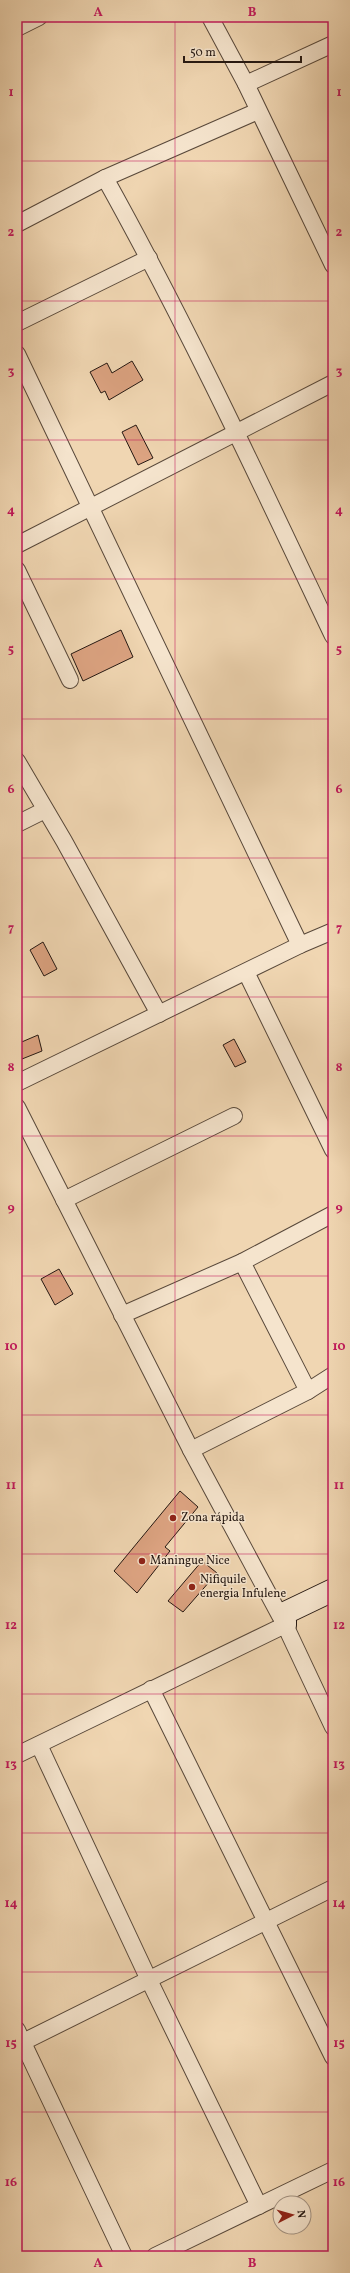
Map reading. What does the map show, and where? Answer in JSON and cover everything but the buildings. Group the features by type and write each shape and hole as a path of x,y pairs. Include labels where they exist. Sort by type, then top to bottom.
{"street":[{"path":"17,28 39,17"},
{"path":"210,17 246,84 333,265"},
{"path":"246,84 333,44"},
{"path":"17,224 104,178 258,111"},
{"path":"104,178 149,258 237,432 333,636"},
{"path":"17,323 149,258"},
{"path":"17,354 300,945"},
{"path":"17,545 91,509 333,383"},
{"path":"17,570 70,680"},
{"path":"17,760 159,1014"},
{"path":"17,824 45,810"},
{"path":"17,1083 300,945 333,931"},
{"path":"246,972 333,1150"},
{"path":"17,1107 191,1450 285,1625 333,1727"},
{"path":"64,1200 234,1116"},
{"path":"122,1315 242,1262 333,1214"},
{"path":"242,1262 308,1391"},
{"path":"191,1450 308,1391 333,1375"},
{"path":"285,1625 285,1613 333,1590"},
{"path":"17,1756 151,1689 285,1625"},
{"path":"151,1689 264,1921 333,2057"},
{"path":"39,1745 149,1980 259,2206"},
{"path":"124,2256 19,2039 149,1980 264,1921 333,1888"},
{"path":"154,2256 333,2170"}],"place":[{"name":"Zona rápida","path":"173,1518"},
{"name":"Maningue Nice","path":"142,1561"},
{"name":"Nifiquile energia Infulene","path":"192,1587"}]}
